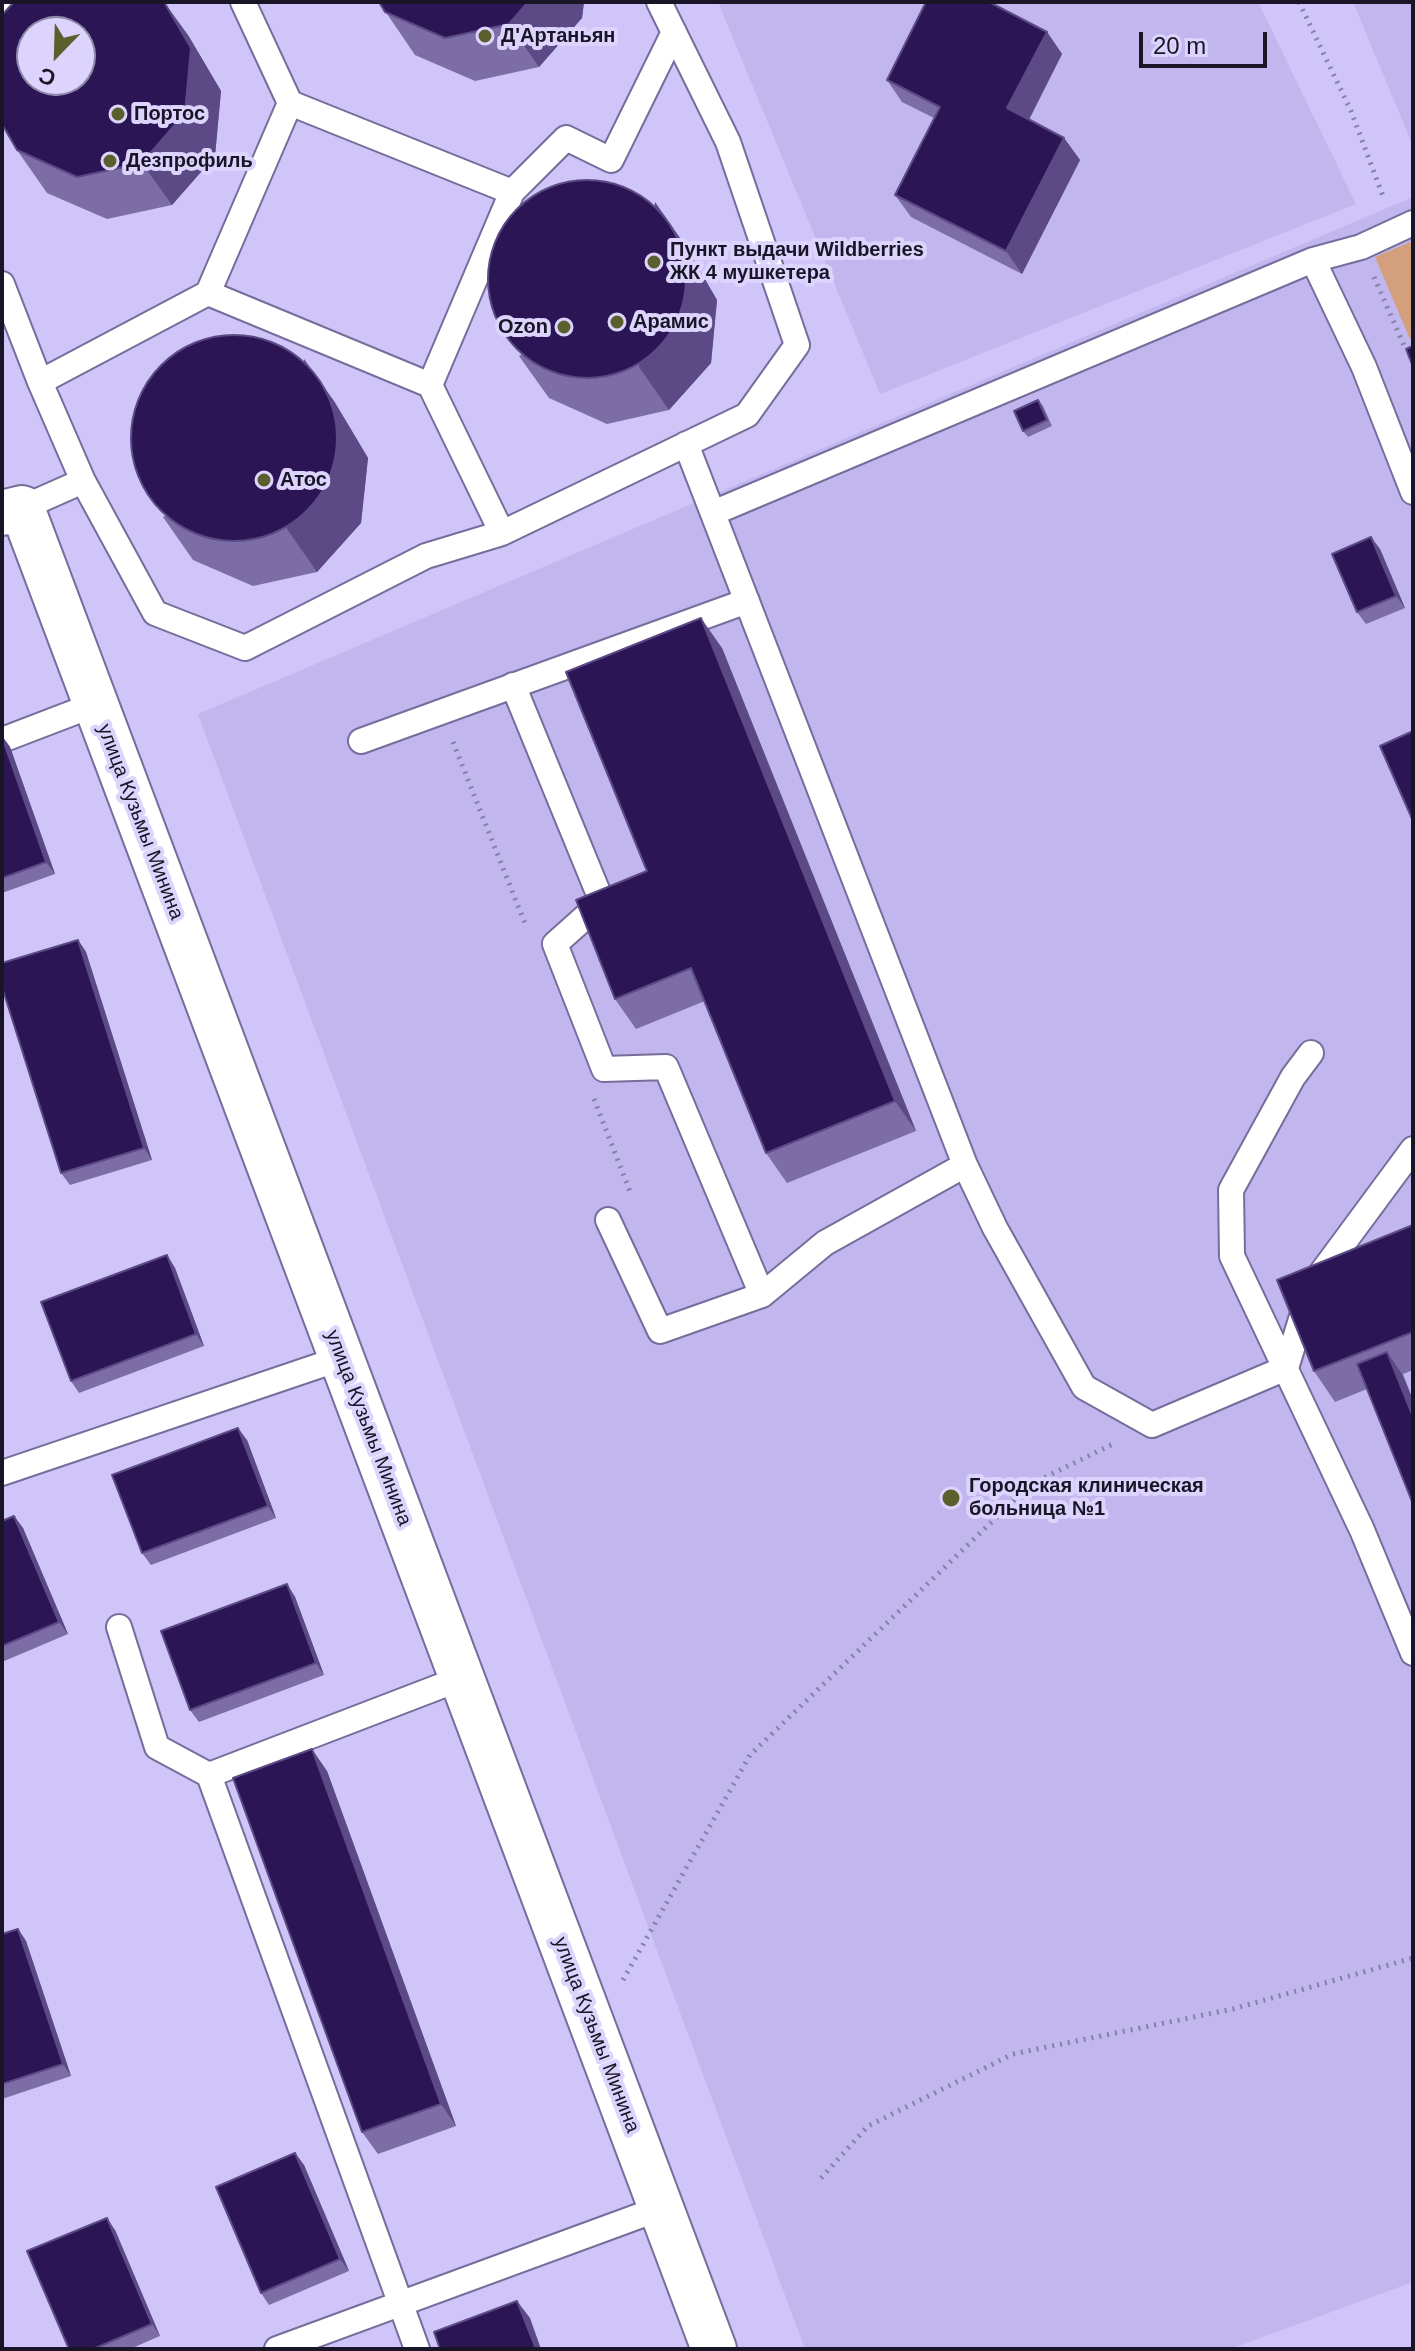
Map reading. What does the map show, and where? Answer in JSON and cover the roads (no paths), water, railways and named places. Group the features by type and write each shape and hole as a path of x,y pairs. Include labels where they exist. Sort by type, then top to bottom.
{"street":[{"name":"улица Кузьмы Минина","path":"12,511 96,704 714,2349"}],"lane":[{"path":"2,8 16,2"},
{"path":"243,2 290,103 512,192"},
{"path":"2,284 83,481 155,613 245,648 426,556 502,533 747,415 797,345 728,142 659,2"},
{"path":"430,385 512,192 566,138 611,160 674,32"},
{"path":"40,382 208,293 290,103"},
{"path":"713,513 1313,260 1361,247 1404,226"},
{"path":"1313,260 1364,367 1413,492"},
{"path":"208,293 430,385 502,533"},
{"path":"686,444 965,1165 995,1228 1084,1387 1152,1425 1286,1368 1311,1287 1413,1149"},
{"path":"12,511 83,481"},
{"path":"361,741 747,601"},
{"path":"513,685 602,902 555,944 604,1069 666,1067 762,1295"},
{"path":"2,740 96,704"},
{"path":"1311,1053 1293,1077 1231,1190 1232,1256 1362,1530 1413,1653"},
{"path":"608,1220 660,1331 762,1295 825,1243 965,1165"},
{"path":"2,1473 342,1358"},
{"path":"119,1627 157,1747 209,1775 417,2349"},
{"path":"209,1775 462,1678"},
{"path":"277,2349 661,2208"}],"place":[{"name":"Д'Артаньян","path":"485,36"},
{"name":"Портос","path":"118,114"},
{"name":"Дезпрофиль","path":"110,161"},
{"name":"Пункт выдачи Wildberries ЖК 4 мушкетера","path":"654,262"},
{"name":"Арамис","path":"617,322"},
{"name":"Ozon","path":"564,327"},
{"name":"Атос","path":"264,480"},
{"name":"Городская клиническая больница №1","path":"951,1498"}]}
